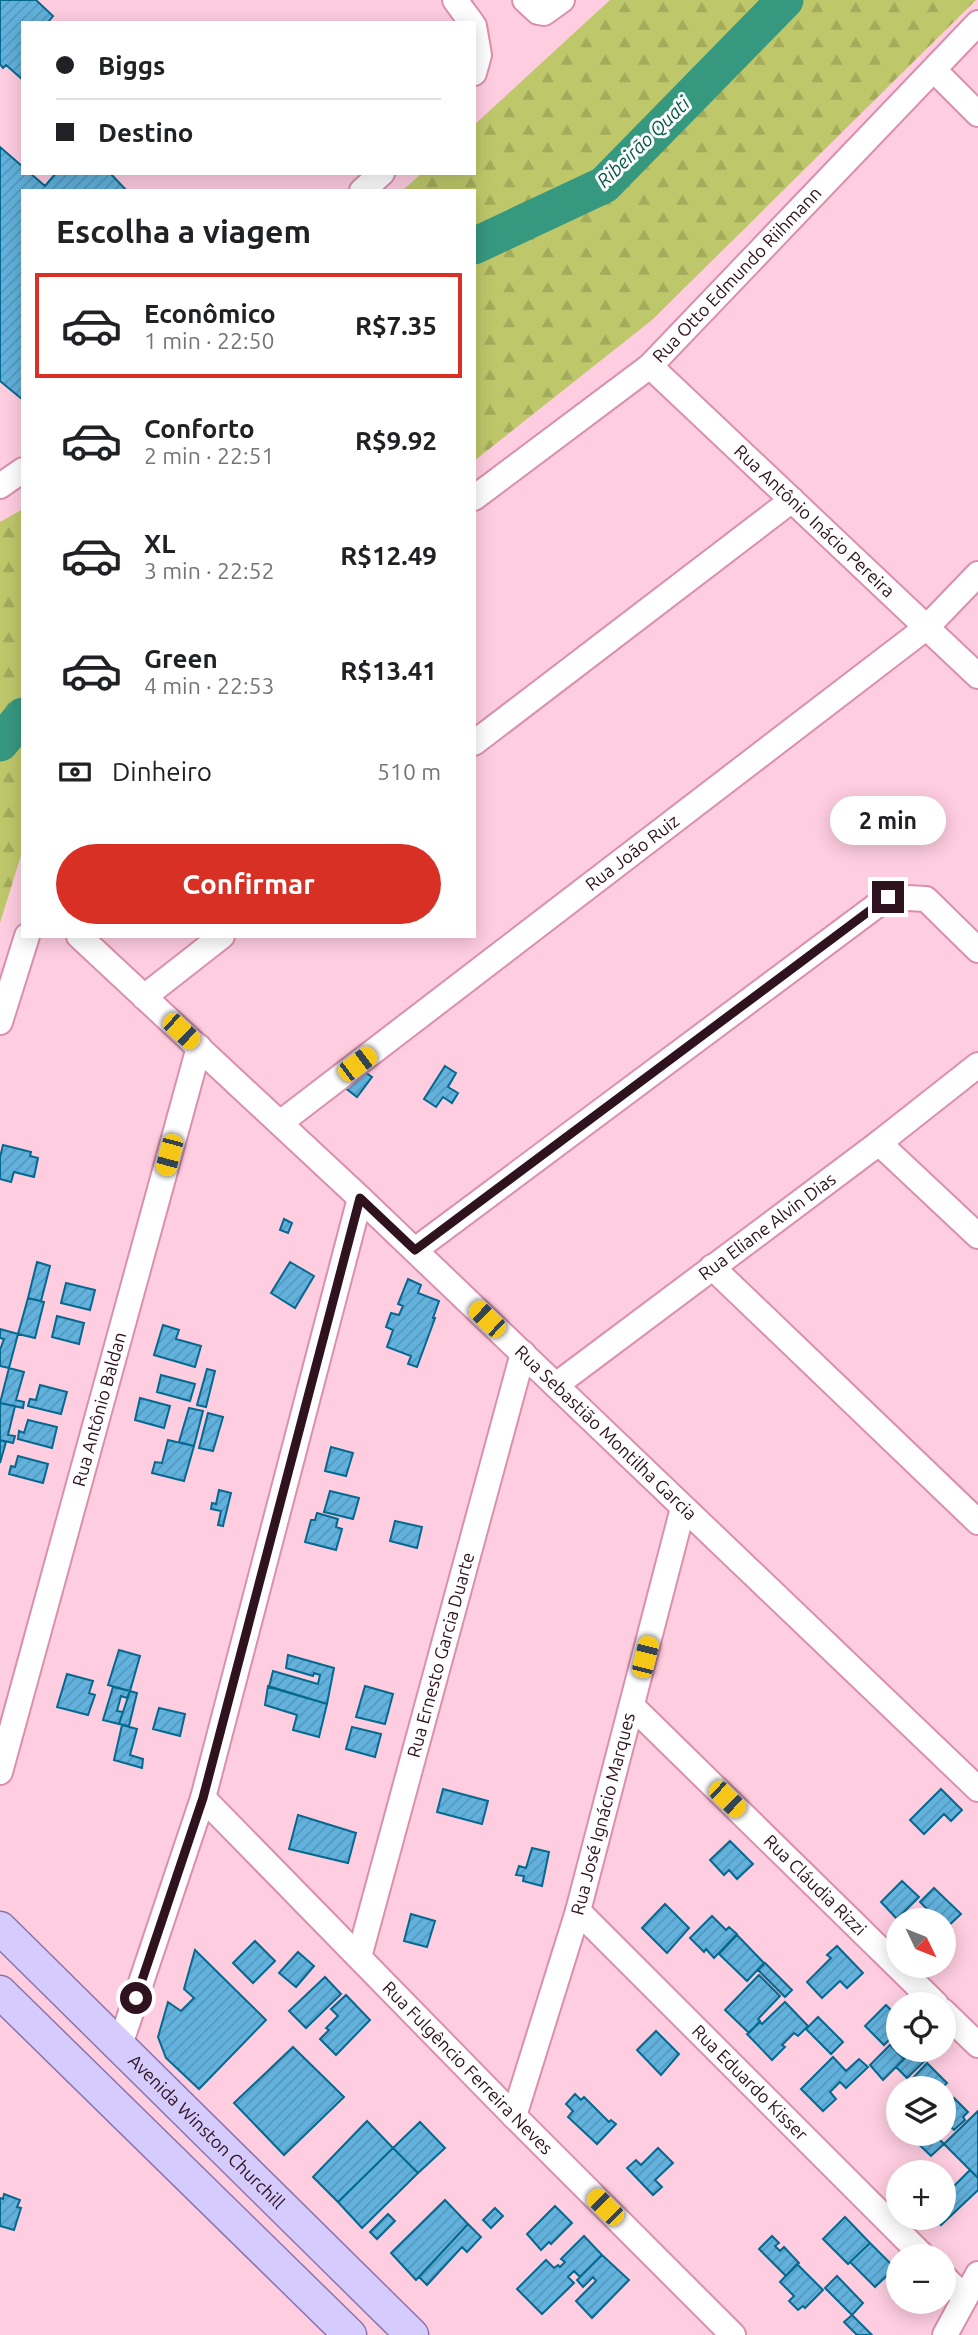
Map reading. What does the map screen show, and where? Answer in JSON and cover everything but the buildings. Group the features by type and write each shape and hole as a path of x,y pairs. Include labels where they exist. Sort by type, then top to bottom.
{"main road":[{"name":"Avenida Winston Churchill","path":"0,1928 412,2335"},
{"path":"0,1992 350,2335"},
{"path":"64,2053 107,2055 119,2048"}],"street":[{"path":"455,0 471,21"},
{"path":"525,0 538,12 544,13 562,0"},
{"name":"Rua Otto Edmundo Riihmann","path":"476,497 650,366 978,23"},
{"path":"476,40 479,55 476,66"},
{"path":"934,70 978,114"},
{"path":"364,189 380,175"},
{"name":"Rua Antônio Inácio Pereira","path":"650,366 978,676"},
{"path":"0,486 21,471"},
{"path":"476,741 792,500"},
{"name":"Rua João Ruiz","path":"280,1123 927,627 978,574"},
{"path":"415,1250 888,897 926,900 978,950"},
{"path":"0,1022 26,938"},
{"name":"Rua Sebastião Montilha Garcia","path":"81,938 415,1250 978,1789"},
{"path":"144,997 219,938"},
{"name":"Rua Antônio Baldan","path":"0,1772 199,1048"},
{"name":"Rua Eliane Alvin Dias","path":"556,1385 879,1143 978,1065"},
{"path":"879,1143 978,1236"},
{"path":"119,2048 203,1798 360,1198"},
{"path":"712,1267 978,1522"},
{"name":"Rua Ernesto Garcia Duarte","path":"359,1957 523,1353"},
{"name":"Rua José Ignácio Marques","path":"514,2116 578,1911 683,1508"},
{"name":"Rua Cláudia Rizzi","path":"632,1706 924,1992"},
{"name":"Rua Fulgêncio Ferreira Neves","path":"203,1798 733,2335"},
{"name":"Rua Eduardo Kisser","path":"578,1911 911,2244"},
{"path":"956,2024 978,2045"},
{"path":"945,2335 978,2274"},
{"path":"956,2289 965,2298"}],"green space":[{"path":"610,0 976,0 652,320 476,459 476,189 404,189 420,175 476,175 476,123"},
{"path":"21,510 21,855 0,923 0,522"}],"waterway":[{"name":"Ribeirão Quati","path":"476,245 604,185 785,0"},
{"name":"Ribeirão Quati","path":"0,743 21,718"}],"route":[{"path":"136,1998 203,1798 360,1198 415,1250 888,897"}]}
